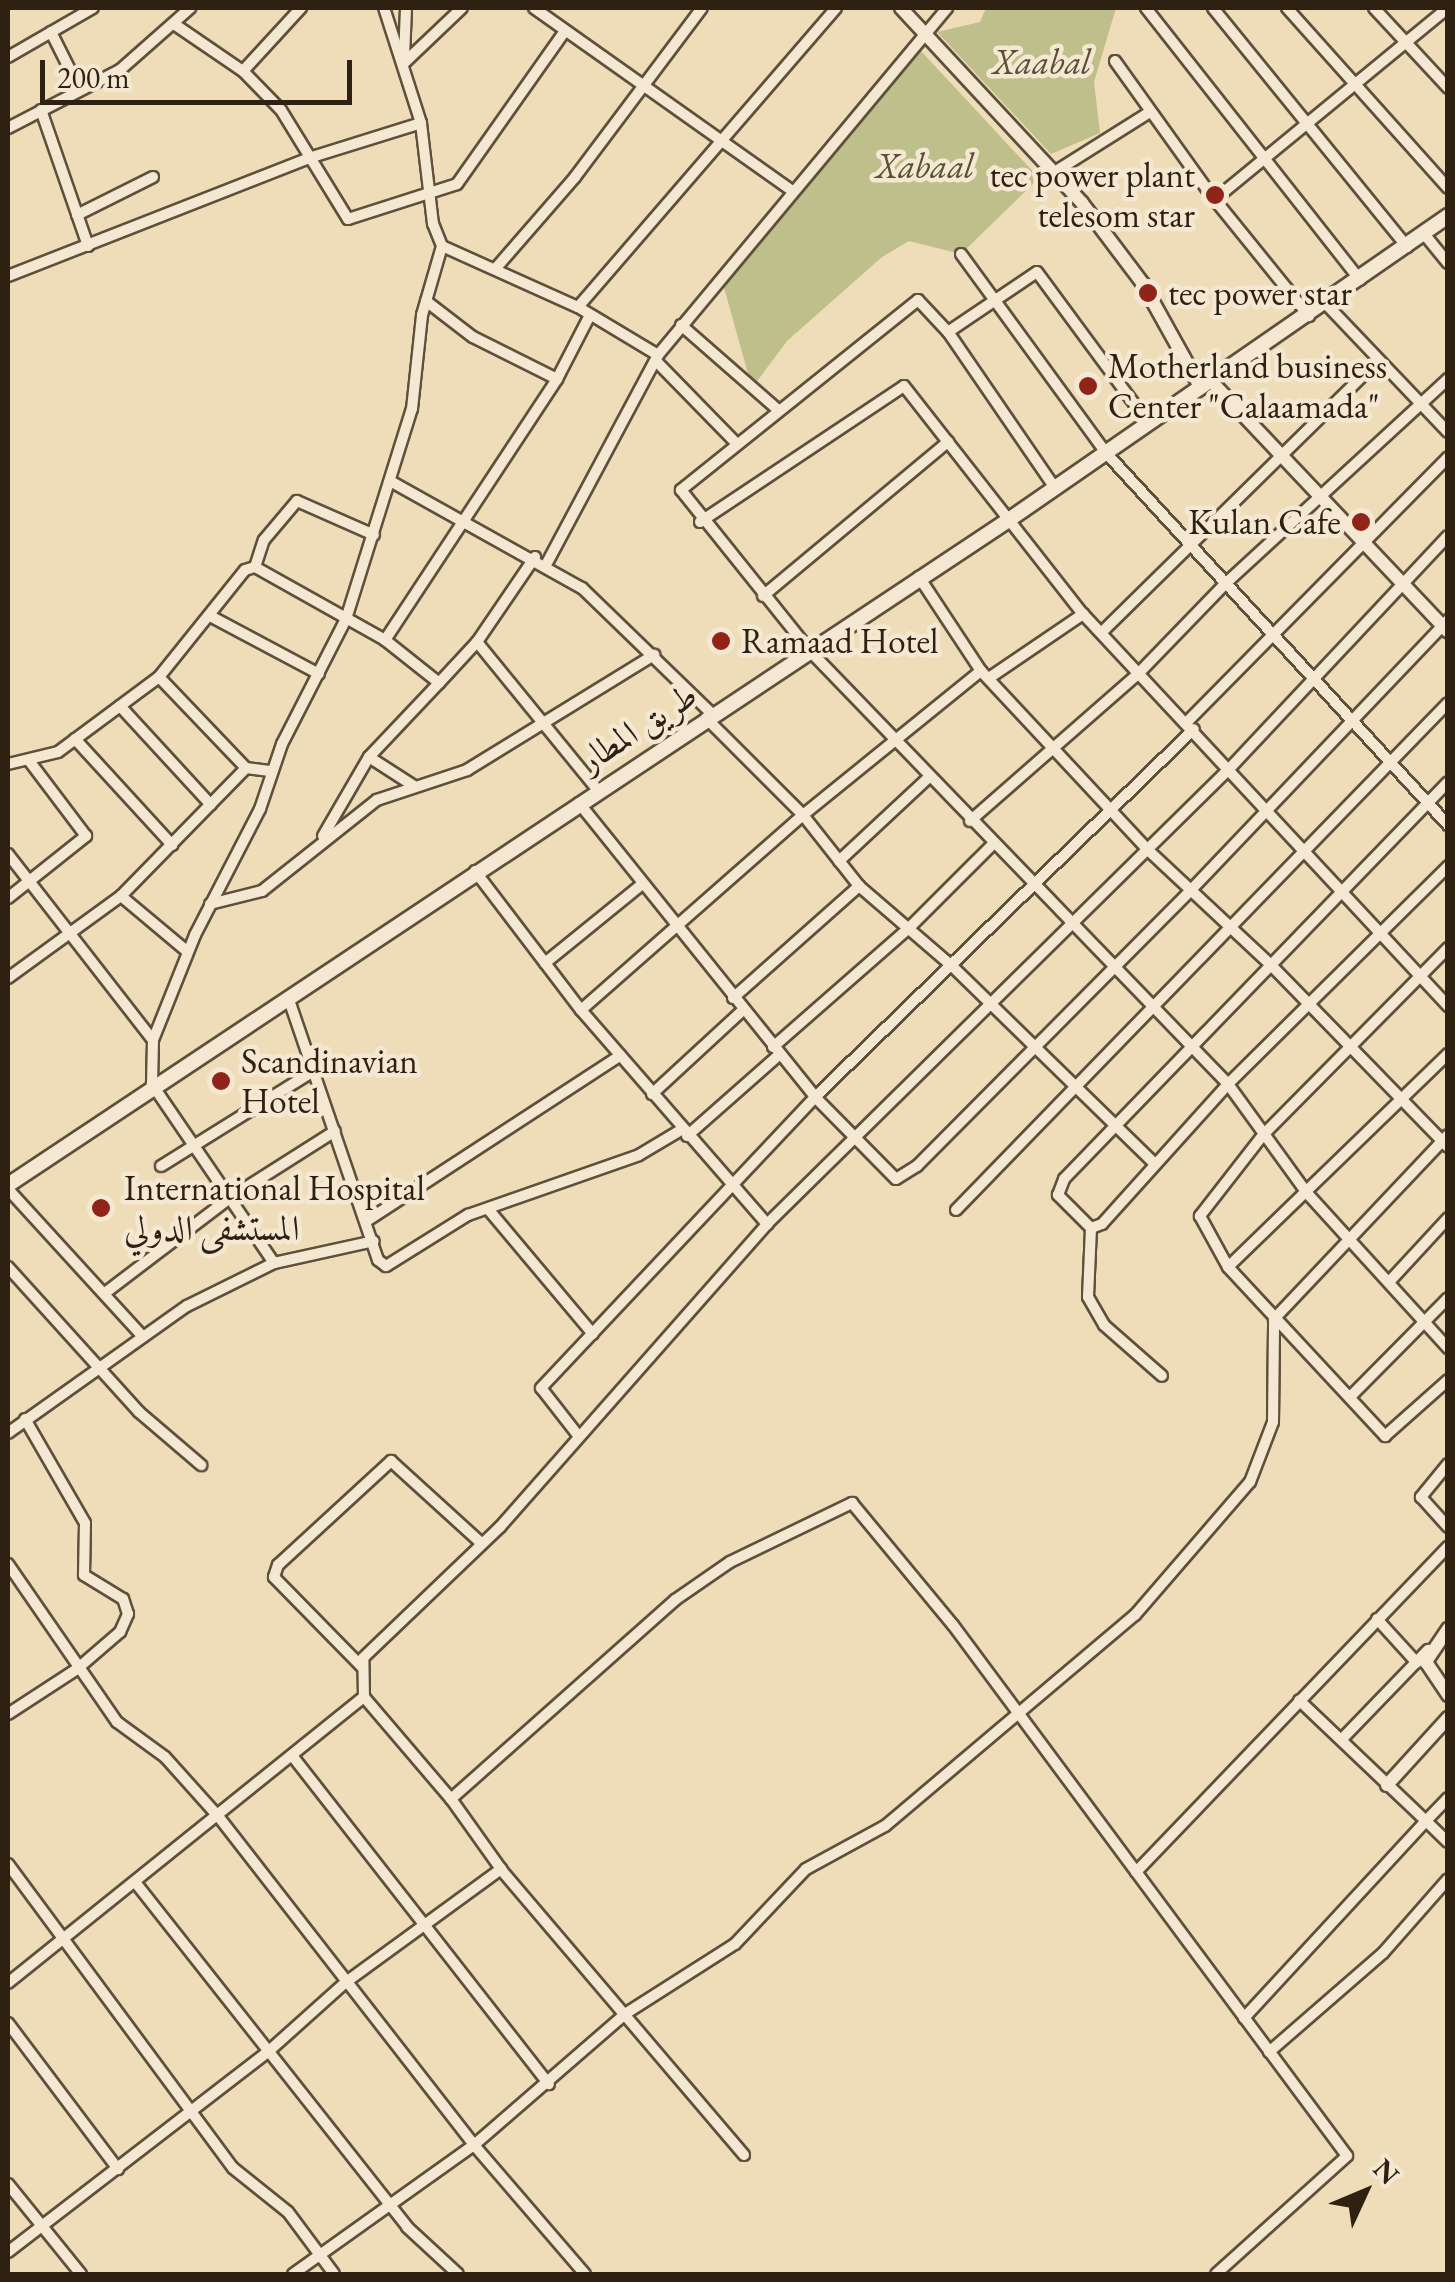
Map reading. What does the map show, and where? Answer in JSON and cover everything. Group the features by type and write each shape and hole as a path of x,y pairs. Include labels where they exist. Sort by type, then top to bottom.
{"main road":[{"name":"طريق المطار","path":"8,1187 152,1084 1107,454 1448,216"}],"street":[{"path":"8,57 93,8"},
{"path":"8,128 120,70 190,8"},
{"path":"244,72 300,8"},
{"path":"274,1263 152,1084 153,1040 210,904 260,809 270,771 346,618 412,409 426,301 442,246 420,123 384,8"},
{"path":"404,64 406,8"},
{"path":"404,64 462,8"},
{"path":"534,8 792,191"},
{"path":"496,268 644,89 702,8"},
{"path":"578,307 836,8"},
{"path":"578,802 674,929 815,1097 889,1178 901,1178 1270,810 1445,626 1283,454 1206,385 1143,284 1056,171 924,38 901,8"},
{"path":"547,563 657,358 947,8"},
{"path":"1146,8 1270,157 1360,280"},
{"path":"1213,8 1407,247"},
{"path":"1287,8 1448,188"},
{"path":"1374,8 1448,88"},
{"path":"1214,200 1448,8"},
{"path":"174,24 244,72 295,126 348,219 431,196 461,179 565,31"},
{"path":"51,32 80,90"},
{"path":"1115,61 1214,200 1309,316"},
{"path":"41,110 88,246"},
{"path":"1056,171 1150,112"},
{"path":"8,276 312,157 420,123"},
{"path":"77,215 153,177"},
{"path":"1424,235 1448,263"},
{"path":"442,246 578,307 657,358 735,442"},
{"path":"961,254 1107,454 1448,826"},
{"path":"948,332 1037,272 1148,424"},
{"path":"426,301 473,337 557,379"},
{"path":"1056,488 948,332 926,304 911,301 682,486 700,522 809,650 992,845 1193,1045 1228,1084 1306,1192 1448,1348"},
{"path":"1325,303 1448,432"},
{"path":"384,640 557,379 590,315"},
{"path":"681,325 777,409"},
{"path":"1102,632 1187,544 1379,360"},
{"path":"970,821 1139,674 1225,584 1448,379"},
{"path":"700,522 898,386 948,442 1083,614 1309,851 1448,1006"},
{"path":"764,596 948,442"},
{"path":"577,1434 540,1391 728,1186 1031,884 1112,809 1362,540 1448,457"},
{"path":"392,482 547,563 654,656 803,815 859,886 952,966 1154,1163"},
{"path":"255,567 264,540 297,501 374,536"},
{"path":"744,2155 501,1870 451,1799 364,1697 362,1667 368,1650 523,1502 577,1434 766,1224 992,1008 1230,768 1401,581 1448,536"},
{"path":"321,840 369,757 477,642 535,556"},
{"path":"8,764 30,762 75,740 160,677 212,617 245,570 255,567 384,640 439,682"},
{"path":"293,2274 474,2145 625,2014 735,1944 806,1869 858,1846 1019,1717 1136,1615 1238,1500 1273,1422 1274,1319 1446,1141 1347,1046 1233,927 1148,850 985,674 919,577"},
{"path":"581,1010 803,815 895,740 985,674 1083,614"},
{"path":"212,617 319,674"},
{"path":"477,642 596,788"},
{"path":"210,904 262,891 321,840 378,800 467,770 654,656"},
{"path":"160,677 246,768 270,771"},
{"path":"956,1210 1392,766 1448,702"},
{"path":"120,706 211,805"},
{"path":"75,740 172,845"},
{"path":"369,757 415,787"},
{"path":"8,898 86,836 30,762"},
{"path":"8,978 121,896 246,768"},
{"path":"839,861 930,777"},
{"path":"1162,1376 1126,1348 1088,1297 1091,1228 1056,1192 1448,782"},
{"path":"288,997 368,1220 378,1260 392,1266 452,1224 639,1155 684,1133 910,928 992,845"},
{"path":"8,854 68,938 153,1040"},
{"path":"1091,1228 1102,1224 1228,1084 1448,866"},
{"path":"474,870 581,1010 728,1186 766,1224"},
{"path":"546,963 642,885"},
{"path":"733,998 859,886"},
{"path":"121,896 188,952"},
{"path":"1448,948 1347,1046 1202,1206 1202,1226 1228,1267 1388,1437 1448,1380"},
{"path":"652,1094 743,1010"},
{"path":"1228,1267 1448,1054"},
{"path":"368,1220 620,1056"},
{"path":"161,1166 312,1072"},
{"path":"106,1293 231,1198 335,1131"},
{"path":"8,1187 143,1336"},
{"path":"488,1208 593,1334"},
{"path":"1389,1282 1448,1218"},
{"path":"8,1433 98,1364 187,1306 274,1263 374,1241"},
{"path":"8,1267 139,1412 201,1464"},
{"path":"1350,1398 1448,1298"},
{"path":"8,1714 76,1669 120,1632 128,1606 84,1575 85,1524 25,1419"},
{"path":"362,1667 274,1577 278,1565 391,1460 480,1542"},
{"path":"1448,1464 1420,1497 1448,1527"},
{"path":"451,1799 675,1600 730,1562 847,1502 953,1625 1347,2160 1216,2274"},
{"path":"1136,1872 1448,1546"},
{"path":"8,1564 76,1669 117,1722 165,1757 218,1816 474,2145 586,2274"},
{"path":"1377,1619 1417,1663"},
{"path":"1342,1738 1448,1628"},
{"path":"1428,1650 1428,1671 1448,1695"},
{"path":"8,1983 294,1758 364,1697"},
{"path":"1299,1700 1448,1842"},
{"path":"1387,1784 1448,1718"},
{"path":"294,1758 430,1926 548,2084"},
{"path":"1244,2018 1448,1798"},
{"path":"8,1864 62,1942 194,2108 233,2168 288,2212 334,2274"},
{"path":"8,2252 269,2051 346,1982 430,1926 501,1870"},
{"path":"1269,2052 1383,1954 1448,1879"},
{"path":"135,1882 390,2202 458,2274"},
{"path":"8,2023 118,2169"},
{"path":"8,2184 81,2274"}],"green space":[{"name":"Xaabal","path":"986,8 1116,8 1094,82 1100,133 1051,154 937,32 980,22"},
{"name":"Xabaal","path":"921,51 1039,178 961,254 909,241 882,257 787,341 752,388 723,284"}],"place":[{"name":"tec power plant telesom star","path":"1215,195"},
{"name":"tec power star","path":"1148,293"},
{"name":"Motherland business Center \"Calaamada\"","path":"1088,386"},
{"name":"Kulan Cafe","path":"1361,522"},
{"name":"Ramaad Hotel","path":"721,641"},
{"name":"Scandinavian Hotel","path":"221,1081"},
{"name":"International Hospital المستشفى الدولي","path":"101,1208"}]}
